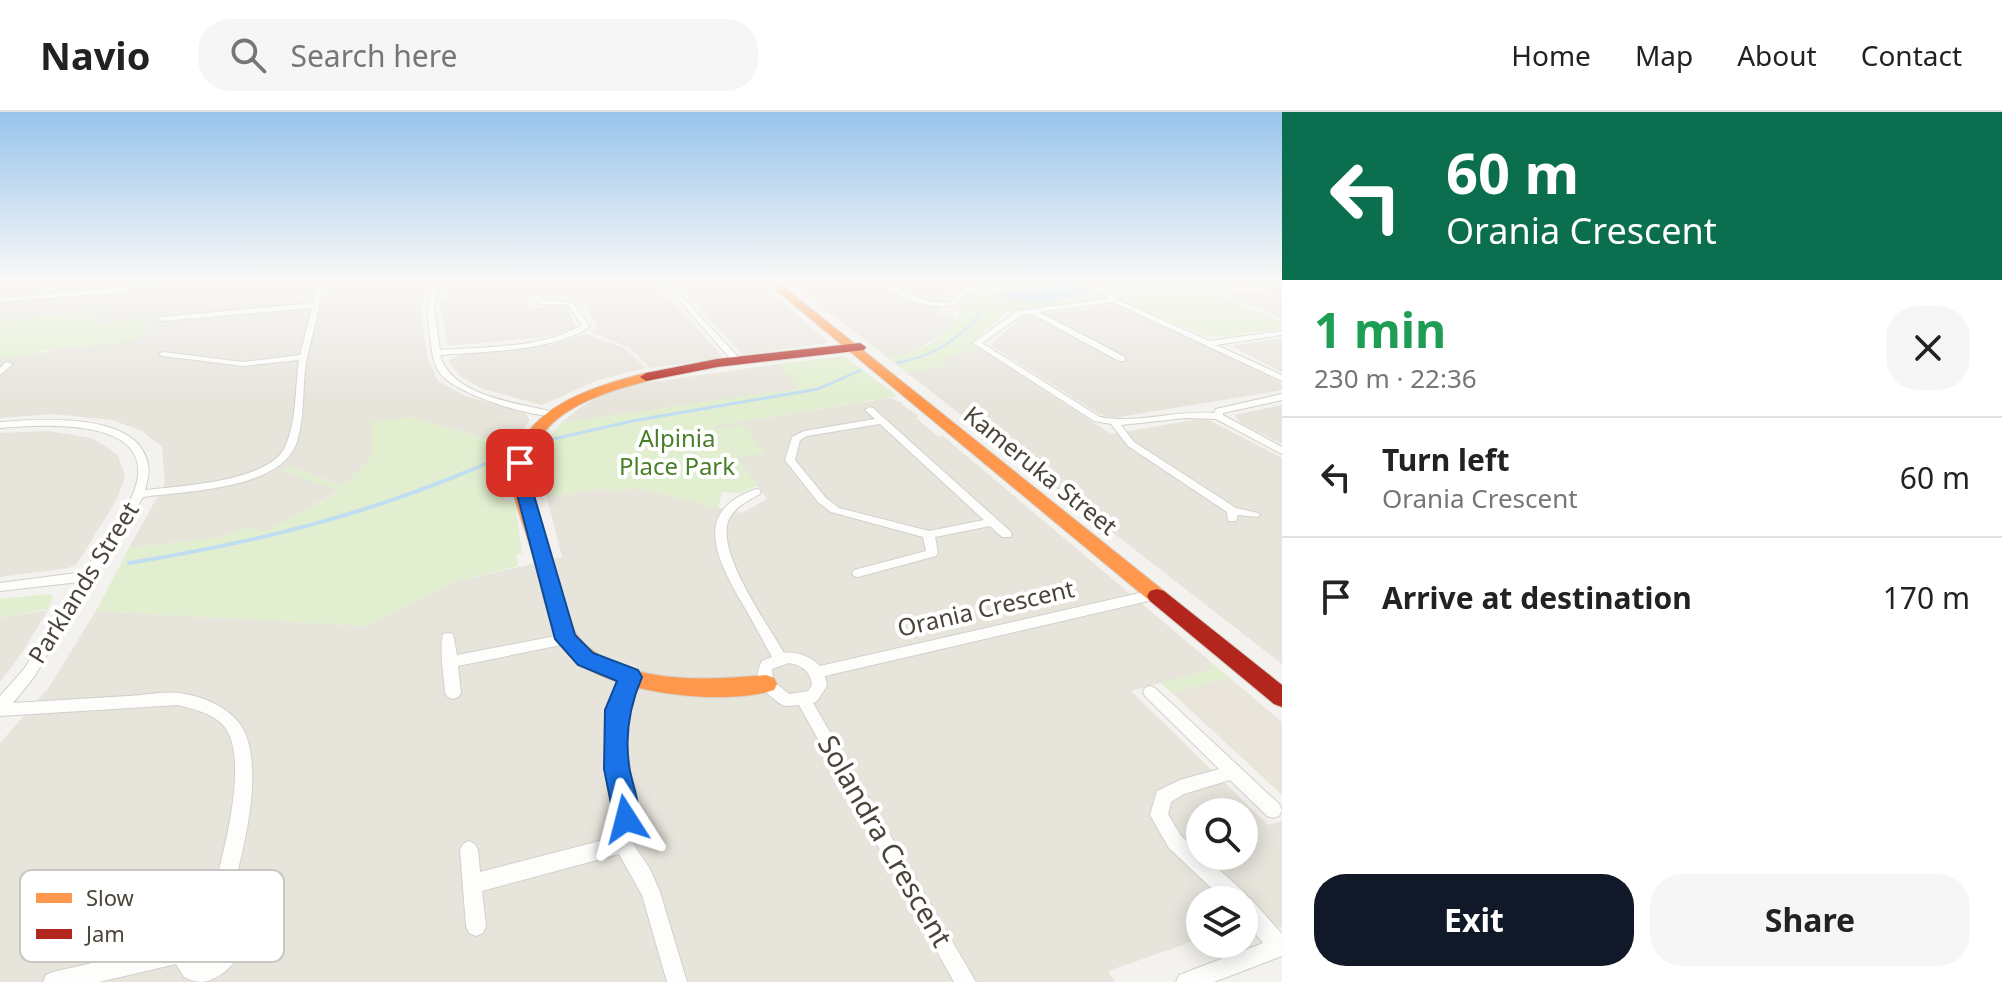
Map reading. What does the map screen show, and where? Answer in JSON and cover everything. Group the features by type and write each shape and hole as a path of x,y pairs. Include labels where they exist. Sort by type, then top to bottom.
{"street":[{"path":"139,494 232,481 255,474 286,454 293,441 304,357 313,321"},
{"path":"432,321 443,373 456,384 478,394 551,414"},
{"path":"437,353 541,342 581,331 586,326 582,321"},
{"path":"701,321 738,362"},
{"name":"Kameruka Street","path":"821,321 1160,594 1282,698"},
{"name":"Kameruka Street","path":"824,321 856,348"},
{"path":"1006,321 977,343 1097,419 1115,424 1183,413 1218,416 1282,451"},
{"path":"1049,321 1122,359"},
{"path":"1160,321 1282,378"},
{"path":"1211,343 1282,333"},
{"path":"766,684 732,688 688,686 630,677 586,659 566,639 520,475 520,463 527,443 551,414 584,395 617,383 738,362 856,348"},
{"path":"163,354 243,364 304,357"},
{"path":"0,372 9,364"},
{"path":"1218,416 1219,411 1227,407 1282,397"},
{"path":"870,410 1006,534"},
{"path":"882,421 804,434 795,439 790,460 822,500 835,510 929,535 992,522"},
{"name":"Parklands Street","path":"0,425 58,422 113,432 133,445 144,463 139,494 29,673 0,708"},
{"path":"1115,424 1131,444 1232,515 1254,515"},
{"path":"756,492 741,498 731,507 723,518 718,537 723,560 780,658"},
{"path":"858,573 932,553 929,535"},
{"path":"0,587 90,576"},
{"name":"Kameruka Street","path":"1160,594 1282,686"},
{"name":"Orania Crescent","path":"817,672 1160,594"},
{"path":"448,638 453,693"},
{"path":"450,662 566,639"},
{"path":"780,658 805,661 817,672 820,686 812,697 786,700 766,684 764,671 767,665 780,658"},
{"path":"630,677 616,710 617,769 625,799 623,844 641,868 652,893 677,982"},
{"path":"1150,692 1273,810"},
{"path":"0,708 178,699 205,706 230,722 244,746 245,784 226,870"},
{"name":"Solandra Crescent","path":"804,700 966,982"},
{"path":"1223,886 1175,842 1159,815 1163,797 1180,788 1233,772"},
{"path":"472,884 623,844"},
{"path":"469,850 476,926"},
{"path":"1186,982 1281,946 1258,921"},
{"path":"53,982 141,962"},
{"path":"186,962 191,970 203,977 220,962"}],"shaded area":[{"path":"144,321 423,321 427,356 438,381 463,395 525,413 530,420 510,446 412,417 344,486 289,466 283,470 340,490 267,532 129,548 165,483 162,447 142,431 112,420 52,414 0,418 0,358 25,357 149,325"},
{"path":"443,321 573,321 576,328 545,337 448,346"},
{"path":"690,321 722,356 650,368 629,347 590,332 595,329 596,322"},
{"path":"711,321 804,321 829,343 743,355"},
{"path":"840,321 956,321 947,331 909,355 888,358"},
{"path":"1017,321 1151,321 1276,380 1282,385 1282,390 1114,418 1099,414 990,345"},
{"path":"586,334 624,348 646,368 598,380 542,405 480,388 460,376 448,361 460,355 551,345"},
{"path":"1282,338 1282,372 1233,347 1236,345"},
{"path":"978,348 1111,434 1205,418 1282,458 1282,664 906,372 948,365 941,359"},
{"path":"778,364 801,388 561,423 601,396 639,384"},
{"path":"889,398 903,403 919,416 916,418 939,437 943,436 1211,662 1208,663 1214,669 1131,691 1240,798 1186,798 1186,870 1258,870 1258,815 1268,825 1282,821 1282,927 1258,930 1258,886 1186,886 1186,944 1108,971 1115,982 0,982 0,743 49,687 96,611 366,626 450,583 562,557 547,498 609,488 611,492 637,488 742,513 767,499 713,426"},
{"path":"1282,405 1282,444 1241,423 1234,415"},
{"path":"48,431 92,438 118,455 125,477 117,499 77,564 69,568 0,577 0,433"},
{"path":"48,610 24,650 0,682 0,618"},
{"path":"1224,678 1238,685 1282,722 1282,795 1172,693"}],"green space":[{"path":"0,321 145,321 145,324 151,325 136,341 0,358"},
{"path":"956,321 997,321 972,343 978,348 942,359 950,365 906,372 888,358 918,350 946,333"},
{"path":"1169,321 1279,321 1282,329 1218,337 1203,335"},
{"name":"Alpinia Place Park","path":"844,356 897,396 714,426 758,486 740,493 722,492 718,508 637,488 611,492 608,488 547,498 541,458 547,442 561,423 800,388 778,364"},
{"path":"412,417 510,446 500,473 505,500 515,502 522,553 516,556 518,566 450,583 366,626 96,611 129,548 221,537 245,528 267,531 340,491 282,471 289,466 344,486 371,457 371,422"},
{"path":"743,425 765,453 739,458 718,429"},
{"path":"49,594 53,597 48,609 0,618 0,599"},
{"path":"1211,662 1238,685 1224,678 1172,693 1161,683 1212,669 1207,664"}],"waterway":[{"path":"897,363 921,357 943,346 974,321"},
{"path":"549,440 632,421 818,389 861,370"},
{"path":"472,470 503,456"},
{"path":"472,470 476,468"},
{"path":"129,563 219,547 305,526 390,501 472,470"}],"traffic: slow":[{"path":"819,321 1157,596"},
{"path":"646,377 606,389 566,407 548,419 534,435 525,453 521,482 562,626 574,647 583,655 623,675 696,687 766,684"}],"traffic: jam":[{"path":"646,377 717,363 860,347"},
{"path":"1157,596 1282,698"}],"route":[{"path":"520,463 520,475 566,639 586,659 630,677 616,710 617,769 625,799 626,819"}]}
